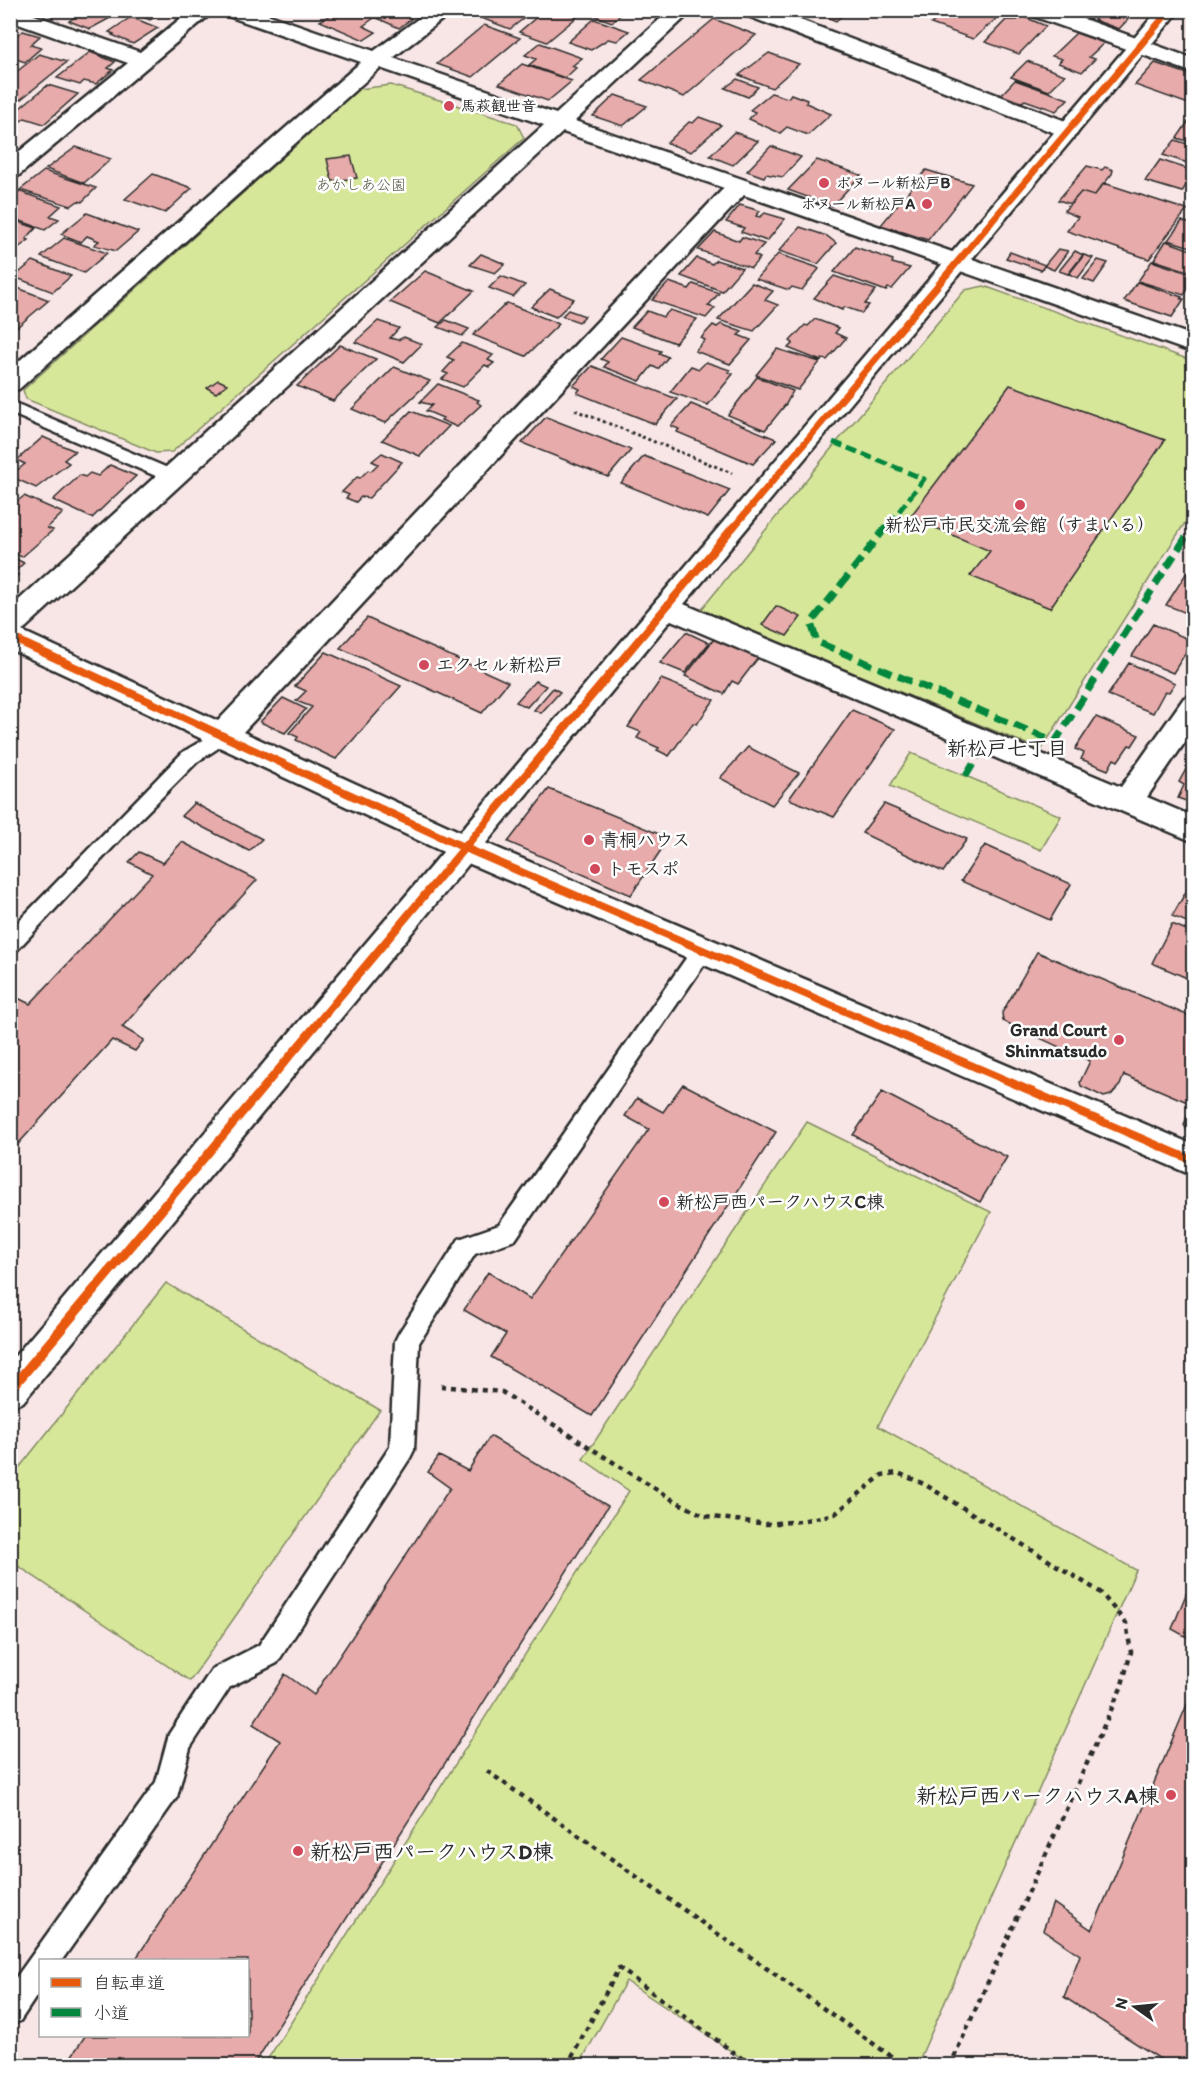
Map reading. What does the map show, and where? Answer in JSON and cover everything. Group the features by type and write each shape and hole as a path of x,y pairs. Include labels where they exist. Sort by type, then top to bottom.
{"street":[{"path":"10,171 205,10"},
{"path":"233,10 959,261 1194,345"},
{"path":"10,383 377,59 444,10"},
{"path":"10,625 683,10"},
{"path":"753,10 1068,130"},
{"path":"1038,10 1194,67"},
{"path":"10,1390 1170,10"},
{"path":"10,15 144,61"},
{"path":"222,736 740,185"},
{"path":"667,607 1194,830"},
{"path":"10,637 465,848 1194,1161"},
{"path":"1127,802 1193,709"}],"lane":[{"path":"10,406 171,476"},
{"path":"10,944 123,824 190,757 222,736"},
{"path":"47,1959 168,1788 178,1743 221,1678 267,1654 402,1450 407,1341 467,1246 507,1233 702,950"},
{"path":"10,2011 39,1969"}],"path":[{"path":"541,396 767,487"},
{"path":"405,1383 502,1392 673,1500 705,1516 767,1524 801,1521 834,1514 882,1475 898,1473 924,1484 1100,1592 1126,1623 1131,1652 1121,1688 950,2066"},
{"path":"487,1771 905,2066"},
{"path":"567,2066 619,1968 752,2066"}],"green space":[{"name":"あかしあ公園","path":"391,85 517,124 524,138 172,452 156,453 26,399 23,390 359,89"},
{"path":"984,286 1193,361 1193,510 1041,750 701,610 831,449 965,290"},
{"path":"911,753 1061,816 1041,850 890,786"},
{"path":"807,1122 991,1212 878,1426 1136,1570 917,2065 752,2065 626,1981 579,2065 264,2065 629,1491 583,1459"},
{"path":"166,1283 380,1410 190,1681 11,1561 11,1478"}],"building":[{"path":"42,10 70,10 52,17"},
{"path":"85,10 117,11 110,16 112,17 90,29 69,21"},
{"path":"125,10 153,10 160,14 150,20"},
{"path":"339,10 355,10 374,18 363,26 376,32 364,40 320,21"},
{"path":"359,10 401,10 408,14 403,16 411,19 399,28"},
{"path":"467,10 524,10 531,13 510,29 465,12"},
{"path":"545,10 561,10 577,17 547,42 519,32"},
{"path":"578,10 626,10 612,22"},
{"path":"848,10 836,21 821,15 824,13 818,11"},
{"path":"899,10 931,10 921,19"},
{"path":"962,10 977,10 997,18 973,39 931,24 942,15 947,16 952,12 957,14"},
{"path":"1103,10 1137,10 1119,29 1094,20"},
{"path":"1022,16 1046,26 1019,54 985,42 1006,20 1017,20"},
{"path":"131,17 158,28 133,44 109,32"},
{"path":"594,19 629,31 617,41 608,39 591,50 568,42"},
{"path":"714,19 756,35 684,97 641,80"},
{"path":"484,25 520,38 473,77 437,64"},
{"path":"23,31 40,36 30,45 41,48 25,62 10,57 10,40"},
{"path":"1076,33 1104,43 1089,57 1095,59 1082,72 1058,63 1062,59 1052,56"},
{"path":"540,43 582,58 572,66 576,68 565,78 529,65 536,59 525,55"},
{"path":"90,52 115,62 108,68 113,70 96,84 84,81 80,85 57,78"},
{"path":"769,53 799,64 772,88 739,75"},
{"path":"39,54 67,62 10,108 10,77"},
{"path":"1027,61 1065,75 1049,91 1011,77"},
{"path":"1155,63 1194,76 1194,106 1135,85"},
{"path":"522,64 572,81 548,101 499,84"},
{"path":"737,79 758,87 748,97 725,88"},
{"path":"1015,80 1068,99 1056,111 1025,100 1018,104 999,97"},
{"path":"48,85 78,94 44,124 25,118 21,121 10,118 10,116"},
{"path":"771,93 788,98 791,94 831,114 808,135 787,127 780,133 749,119 755,112 750,110"},
{"path":"615,95 647,106 623,126 593,116"},
{"path":"699,117 721,125 691,152 667,143 689,122 693,123"},
{"path":"1188,122 1194,124 1194,143 1177,138"},
{"path":"734,132 758,141 733,165 710,156"},
{"path":"1175,140 1194,146 1194,165 1163,155"},
{"path":"771,146 801,157 783,177 766,174 764,177 747,171"},
{"path":"76,147 111,159 84,183 46,169"},
{"path":"351,156 357,178 332,181 327,159"},
{"name":"ボヌール新松戸B","path":"817,160 861,175 832,206 788,190"},
{"path":"1160,160 1194,171 1182,192 1145,181"},
{"path":"1087,166 1113,170 1094,196 1081,192 1071,204 1058,200"},
{"name":"ボヌール新松戸A","path":"926,170 972,184 928,240 881,225"},
{"path":"44,171 96,188 82,202 78,201 71,206 20,190"},
{"path":"153,174 192,188 165,213 125,199"},
{"path":"1104,183 1187,210 1149,259 1067,231 1078,217 1064,211 1081,192 1094,196"},
{"path":"15,190 61,206 50,216 59,219 45,230 10,217 10,194"},
{"path":"740,205 760,211 756,216 760,217 765,213 785,219 767,241 741,232 744,228 726,222"},
{"path":"87,213 138,232 116,251 94,245 99,241 87,236 81,242 61,234"},
{"path":"10,219 36,228 26,239 29,240 18,248 10,246"},
{"path":"1182,221 1194,225 1194,248 1168,240"},
{"path":"800,227 827,236 836,243 818,264 779,251"},
{"path":"715,232 739,241 742,237 764,244 754,255 760,258 751,268 698,250"},
{"path":"64,238 107,253 84,273 41,257"},
{"path":"1166,241 1194,251 1194,273 1154,260"},
{"path":"855,247 910,268 892,289 888,288 886,291 834,272"},
{"path":"1058,249 1068,251 1054,270 1044,266"},
{"path":"1075,251 1083,255 1068,274 1059,271"},
{"path":"1010,252 1045,265 1041,270 1006,258"},
{"path":"481,254 505,264 495,273 470,265"},
{"path":"778,254 819,269 802,290 792,287 789,290 756,279"},
{"path":"1084,255 1093,258 1078,278 1069,274"},
{"path":"697,258 712,264 716,260 742,268 722,291 681,276"},
{"path":"1098,260 1108,263 1094,283 1083,279"},
{"path":"33,261 71,276 53,292 14,277"},
{"path":"1152,261 1194,275 1194,286 1189,288 1184,295 1138,281"},
{"path":"425,271 474,291 440,323 390,302"},
{"path":"501,276 525,285 513,297 489,288"},
{"path":"834,276 876,290 865,304 869,305 862,313 845,307 842,310 814,298"},
{"path":"669,282 689,289 693,284 719,293 708,306 715,308 706,318 652,300"},
{"path":"1137,282 1184,299 1172,317 1124,301"},
{"path":"752,283 773,291 765,300 778,305 754,331 718,320"},
{"path":"10,285 49,300 10,333"},
{"path":"550,289 574,299 556,317 531,307"},
{"path":"507,303 559,324 526,356 473,335"},
{"path":"568,310 585,316 579,322 562,316"},
{"path":"670,310 697,319 675,343 632,327 647,311 663,317"},
{"path":"815,319 839,328 835,333 846,338 827,360 822,359 821,361 788,348 793,343 790,341 805,325 808,326"},
{"path":"446,320 469,329 462,336 438,327"},
{"path":"378,321 399,328 390,338 398,340 404,337 422,344 404,362 355,342"},
{"path":"721,324 742,332 738,335 751,340 730,364 695,351 705,340 701,338 713,325 717,327"},
{"path":"621,337 661,351 659,353 668,357 658,369 652,366 640,381 604,367 608,362 601,359"},
{"path":"462,343 493,355 488,360 494,363 489,367 485,365 463,387 442,379 448,374 443,372 454,360 447,357"},
{"path":"340,345 376,359 333,401 297,386"},
{"path":"777,349 820,362 798,390 756,375"},
{"path":"706,362 730,370 728,372 733,374 708,405 670,392 691,366 699,369"},
{"path":"592,366 677,399 655,424 577,393 580,389 573,386"},
{"path":"394,367 430,381 385,423 352,409"},
{"path":"757,377 793,391 786,404 765,430 728,415"},
{"path":"218,380 227,384 216,393 207,388"},
{"path":"438,384 479,400 477,402 481,405 457,427 441,420 443,418 426,411 432,405 420,402"},
{"name":"新松戸市民交流会館（すまいる）","path":"1010,385 1165,440 1050,608 970,576 990,551 910,517"},
{"path":"691,404 776,439 753,464 677,432 679,429 671,426"},
{"path":"411,411 449,426 420,456 382,440"},
{"path":"546,417 631,450 608,477 522,443"},
{"path":"43,437 75,451 64,460 69,463 36,488 10,476 25,464 17,460"},
{"path":"382,453 402,462 369,498 361,497 356,502 346,498 349,495 342,492 357,477 360,478 368,470 371,471 378,464 372,461"},
{"path":"644,456 730,490 708,518 621,483"},
{"path":"110,465 136,476 92,518 53,500 80,475 85,477 90,473 98,476"},
{"path":"24,496 63,513 47,528 53,530 22,557 10,552 10,507"},
{"path":"10,556 24,563 13,573 18,575 10,581"},
{"path":"1187,572 1194,574 1194,616 1166,605"},
{"path":"776,606 801,617 787,636 762,625"},
{"name":"エクセル新松戸","path":"367,618 508,682 482,713 340,648"},
{"path":"1153,624 1193,641 1173,673 1132,656"},
{"path":"686,632 709,643 685,673 660,663"},
{"path":"714,639 758,658 738,684 732,681 724,694 685,676"},
{"path":"326,652 401,686 336,759 296,740 298,737 289,733 312,707 296,701 306,691 295,686"},
{"path":"1129,663 1175,683 1169,692 1165,691 1153,713 1108,695"},
{"path":"661,679 714,700 697,724 693,723 669,756 657,750 659,748 637,738 641,732 628,727"},
{"path":"535,681 546,686 527,707 516,702"},
{"path":"553,688 560,692 541,713 534,710"},
{"path":"283,698 306,709 285,733 260,722"},
{"path":"852,710 895,729 834,817 789,799"},
{"path":"1096,717 1139,735 1118,761 1114,759 1108,770 1081,759 1084,753 1075,749"},
{"path":"748,747 799,773 772,805 720,778"},
{"path":"1189,764 1194,766 1194,804 1178,798 1184,785 1179,782"},
{"name":"青桐ハウス","path":"549,789 669,838 631,895 508,842"},
{"path":"194,803 262,839 249,851 181,816"},
{"path":"884,804 967,839 943,872 862,833"},
{"path":"182,842 257,880 122,1027 144,1040 135,1051 112,1040 10,1153 10,994 30,1004 152,874 129,862 139,852 163,863"},
{"path":"985,845 1071,884 1050,920 961,881"},
{"path":"1194,878 1194,925 1172,916"},
{"path":"1172,924 1194,933 1194,981 1152,963"},
{"name":"Grand Court Shinmatsudo","path":"1037,952 1194,1018 1194,1133 1187,1130 1184,1125 1192,1104 1124,1075 1120,1085 1111,1095 1104,1097 1081,1086 1080,1082 1090,1061 1003,1021 1002,1013"},
{"name":"新松戸西パークハウスC棟","path":"683,1084 776,1132 592,1416 491,1357 506,1334 464,1310 488,1272 530,1299 649,1129 625,1116 637,1098 663,1112"},
{"path":"882,1092 1007,1157 980,1202 853,1135"},
{"name":"新松戸西パークハウスD棟","path":"490,1436 608,1506 253,2066 65,2066 84,2037 249,2037 249,1959 136,1959 280,1741 253,1724 285,1674 314,1695 450,1488 428,1472 439,1456 468,1471"},
{"path":"1194,1577 1194,1641 1172,1629"},
{"name":"新松戸西パークハウスA棟","path":"1194,1688 1194,2066 1171,2066 1064,1997 1080,1955 1043,1930 1053,1903 1092,1930"}],"marked path":[{"path":"833,442 924,479 811,623 817,642 1055,742 1194,525"},
{"path":"966,776 986,742"}],"cycle path":[{"path":"10,1390 1170,10"},
{"path":"10,637 465,848 1194,1161"}],"place":[{"name":"馬萩観世音","path":"449,106"},
{"name":"ボヌール新松戸B","path":"824,183"},
{"name":"ボヌール新松戸A","path":"927,204"},
{"name":"新松戸市民交流会館（すまいる）","path":"1020,505"},
{"name":"エクセル新松戸","path":"424,665"},
{"name":"青桐ハウス","path":"589,840"},
{"name":"トモスポ","path":"595,869"},
{"name":"Grand Court Shinmatsudo","path":"1119,1040"},
{"name":"新松戸西パークハウスC棟","path":"664,1202"},
{"name":"新松戸西パークハウスA棟","path":"1171,1795"},
{"name":"新松戸西パークハウスD棟","path":"298,1851"}],"district":[{"name":"新松戸七丁目","path":"1007,748"}]}
